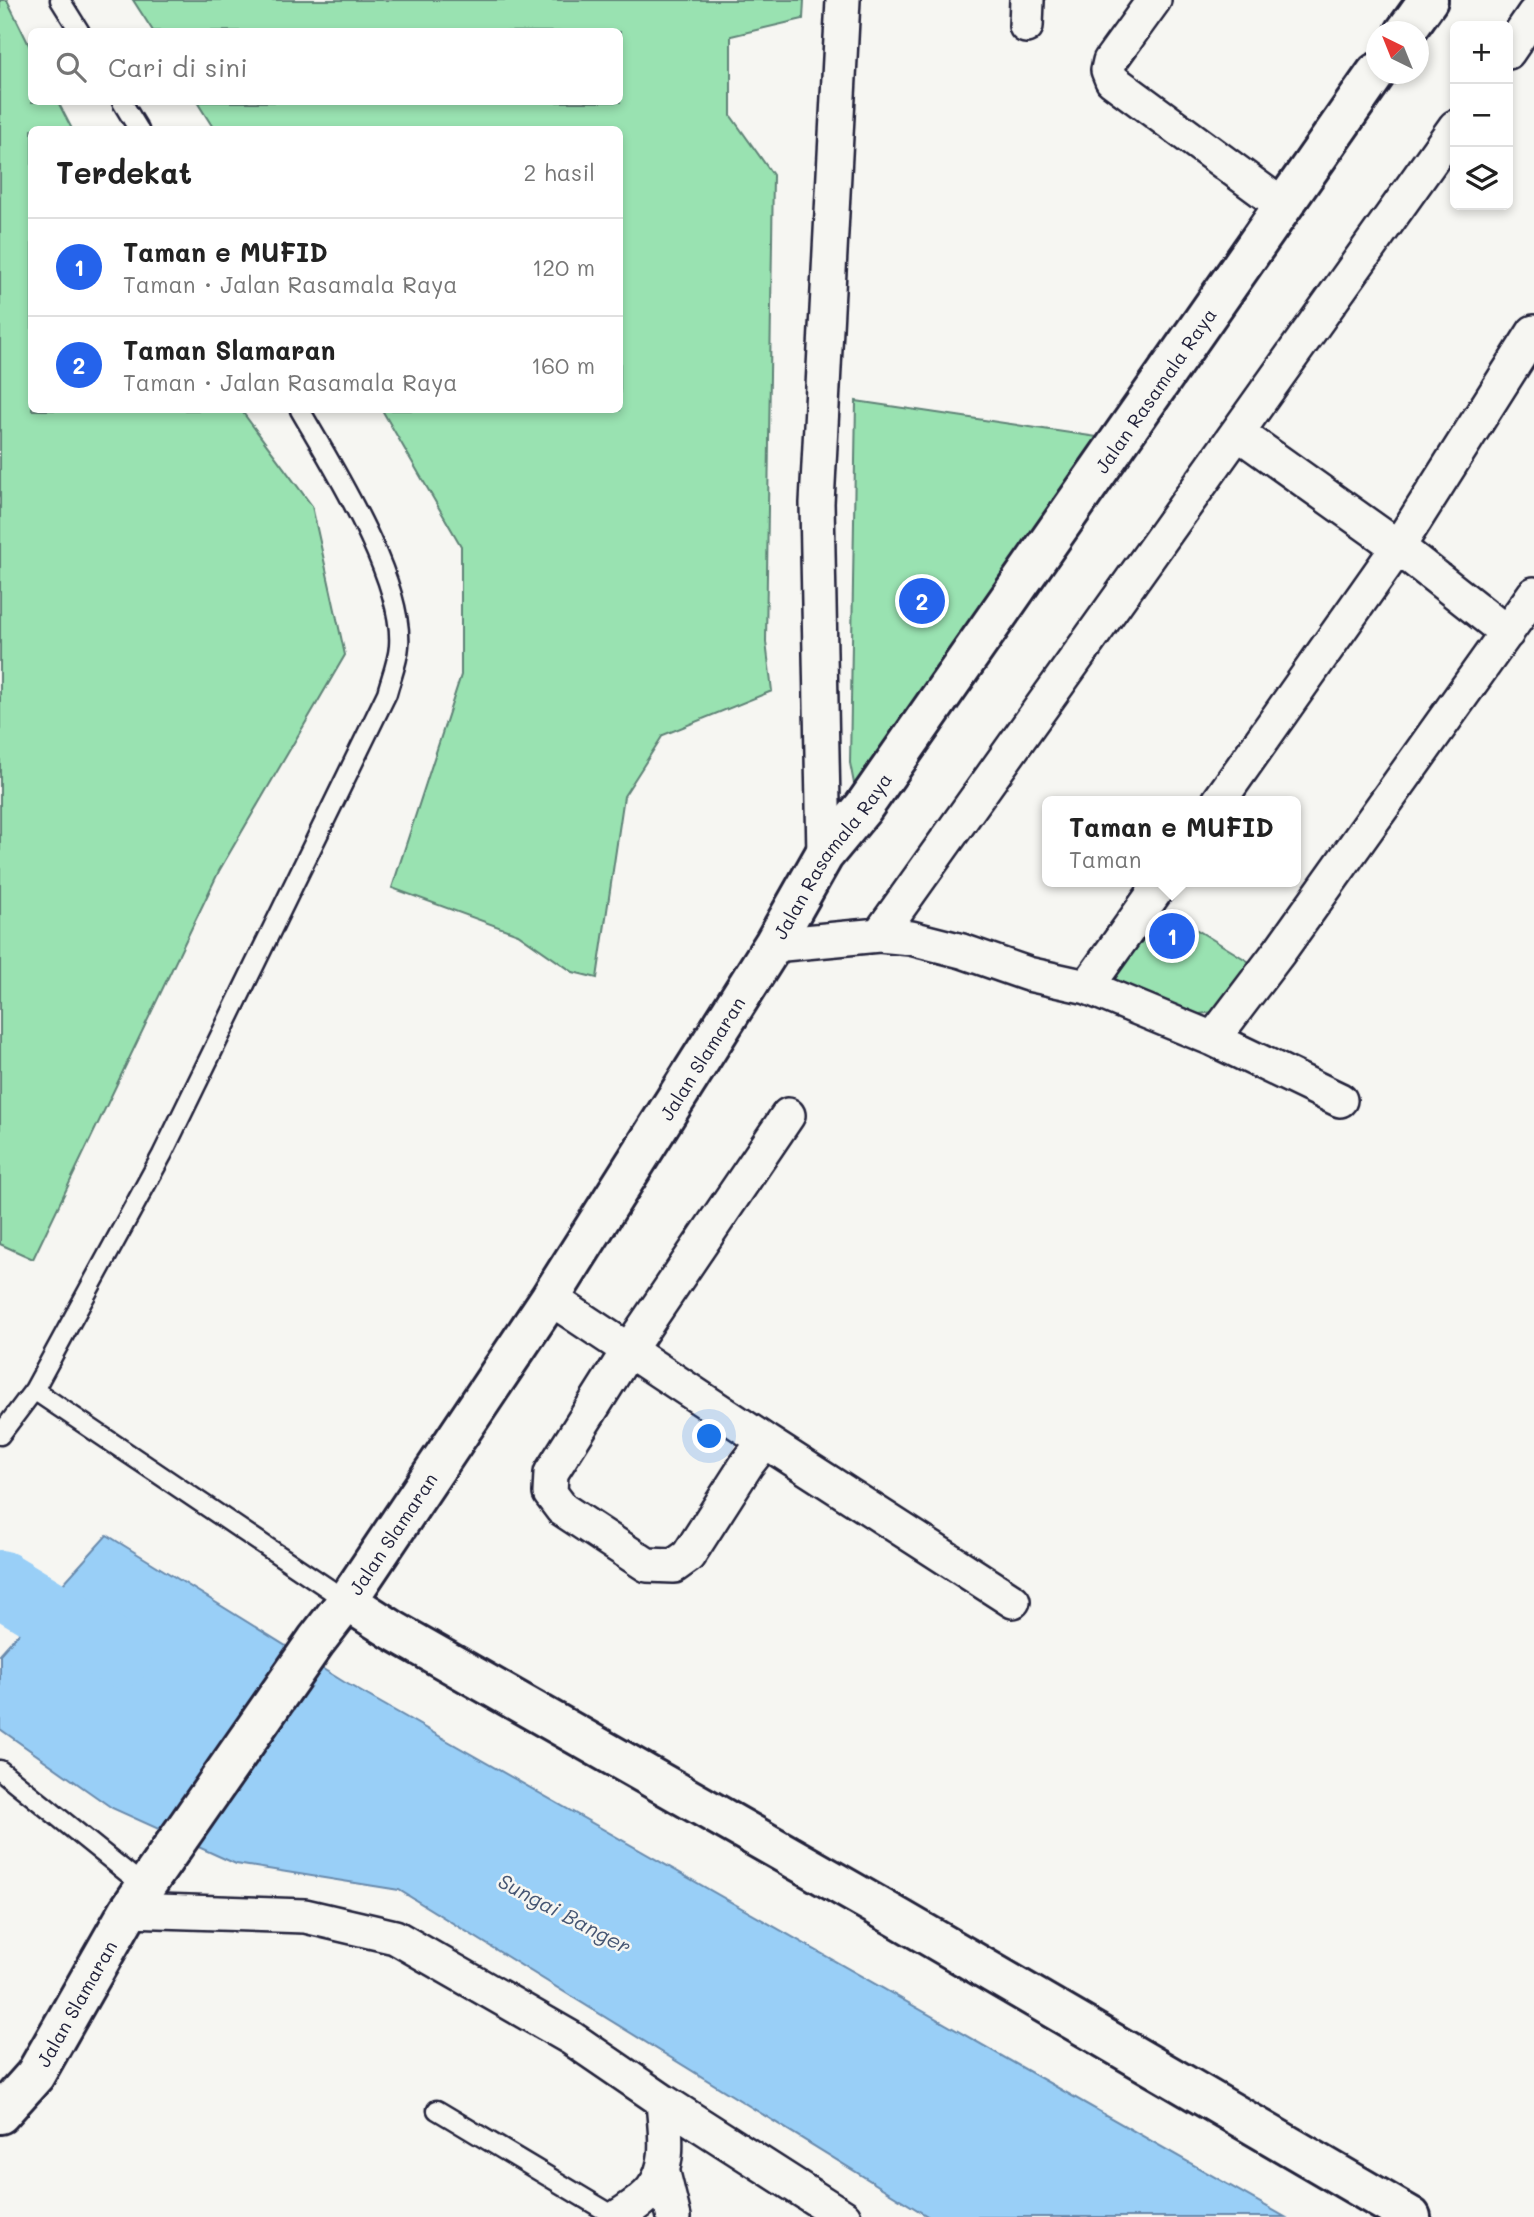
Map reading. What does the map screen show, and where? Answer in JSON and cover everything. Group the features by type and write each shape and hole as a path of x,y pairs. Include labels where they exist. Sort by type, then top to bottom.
{"street":[{"path":"824,855 817,503 843,0"},
{"path":"1154,0 1110,61 1108,70 1112,80 1283,206"},
{"path":"1413,21 1427,0"},
{"path":"1517,57 1534,14"},
{"name":"Jalan Rasamala Raya","path":"773,945 824,855 871,797 1369,84"},
{"path":"879,935 1450,134"},
{"path":"1223,796 1398,547 1534,332"},
{"path":"1238,433 1398,547 1507,633"},
{"path":"1213,1039 1279,952 1534,594"},
{"path":"1087,988 1158,887"},
{"name":"Jalan Rasamala Raya","path":"773,945 879,935 911,938 962,951 1028,974 1087,988 1213,1039 1340,1100"},
{"name":"Jalan Slamaran","path":"0,2114 34,2075 144,1889 316,1641 347,1601 550,1298 773,945"},
{"path":"765,1441 747,1464 688,1556 674,1566 647,1565 562,1509 550,1493 551,1473 628,1351 788,1115"},
{"path":"550,1298 1013,1601"},
{"path":"347,1601 394,1631 888,1912 1411,2217"},
{"path":"144,1889 305,1916 395,1937 571,2038 663,2101 844,2217"},
{"path":"663,2101 666,2144 663,2173 674,2217"},
{"path":"617,2217 651,2193 663,2173"}],"lane":[{"path":"60,0 78,28"},
{"path":"124,105 137,126"},
{"path":"0,1435 33,1390 162,1155 387,693 399,646 394,602 378,558 345,489 302,413"},
{"path":"33,1390 347,1601"},
{"path":"0,1770 144,1889"},
{"path":"437,2110 617,2217"}],"green space":[{"path":"0,0 7,0 28,43 28,105 60,105 70,126 28,126 28,413 243,413 312,506 345,655 219,871 33,1259 0,1244"},
{"path":"133,0 804,0 803,19 731,36 731,116 773,175 766,642 772,691 663,735 624,796 597,978 573,972 518,934 392,888 461,675 461,546 384,413 623,413 623,126 212,126 199,105 623,105 623,28 151,28"},
{"path":"856,401 1104,438 856,794 850,763"},
{"path":"1158,906 1256,966 1225,1010 1181,1017 1102,983"}],"water":[{"path":"107,1535 344,1682 1285,2217 929,2217 399,1890 236,1864 112,1808 0,1729 0,1654"}],"waterway":[{"name":"Sungai Banger","path":"0,1583 119,1655"}],"place":[{"name":"Taman Slamaran","path":"922,601"},
{"name":"Taman e MUFID","path":"1172,936"}]}
